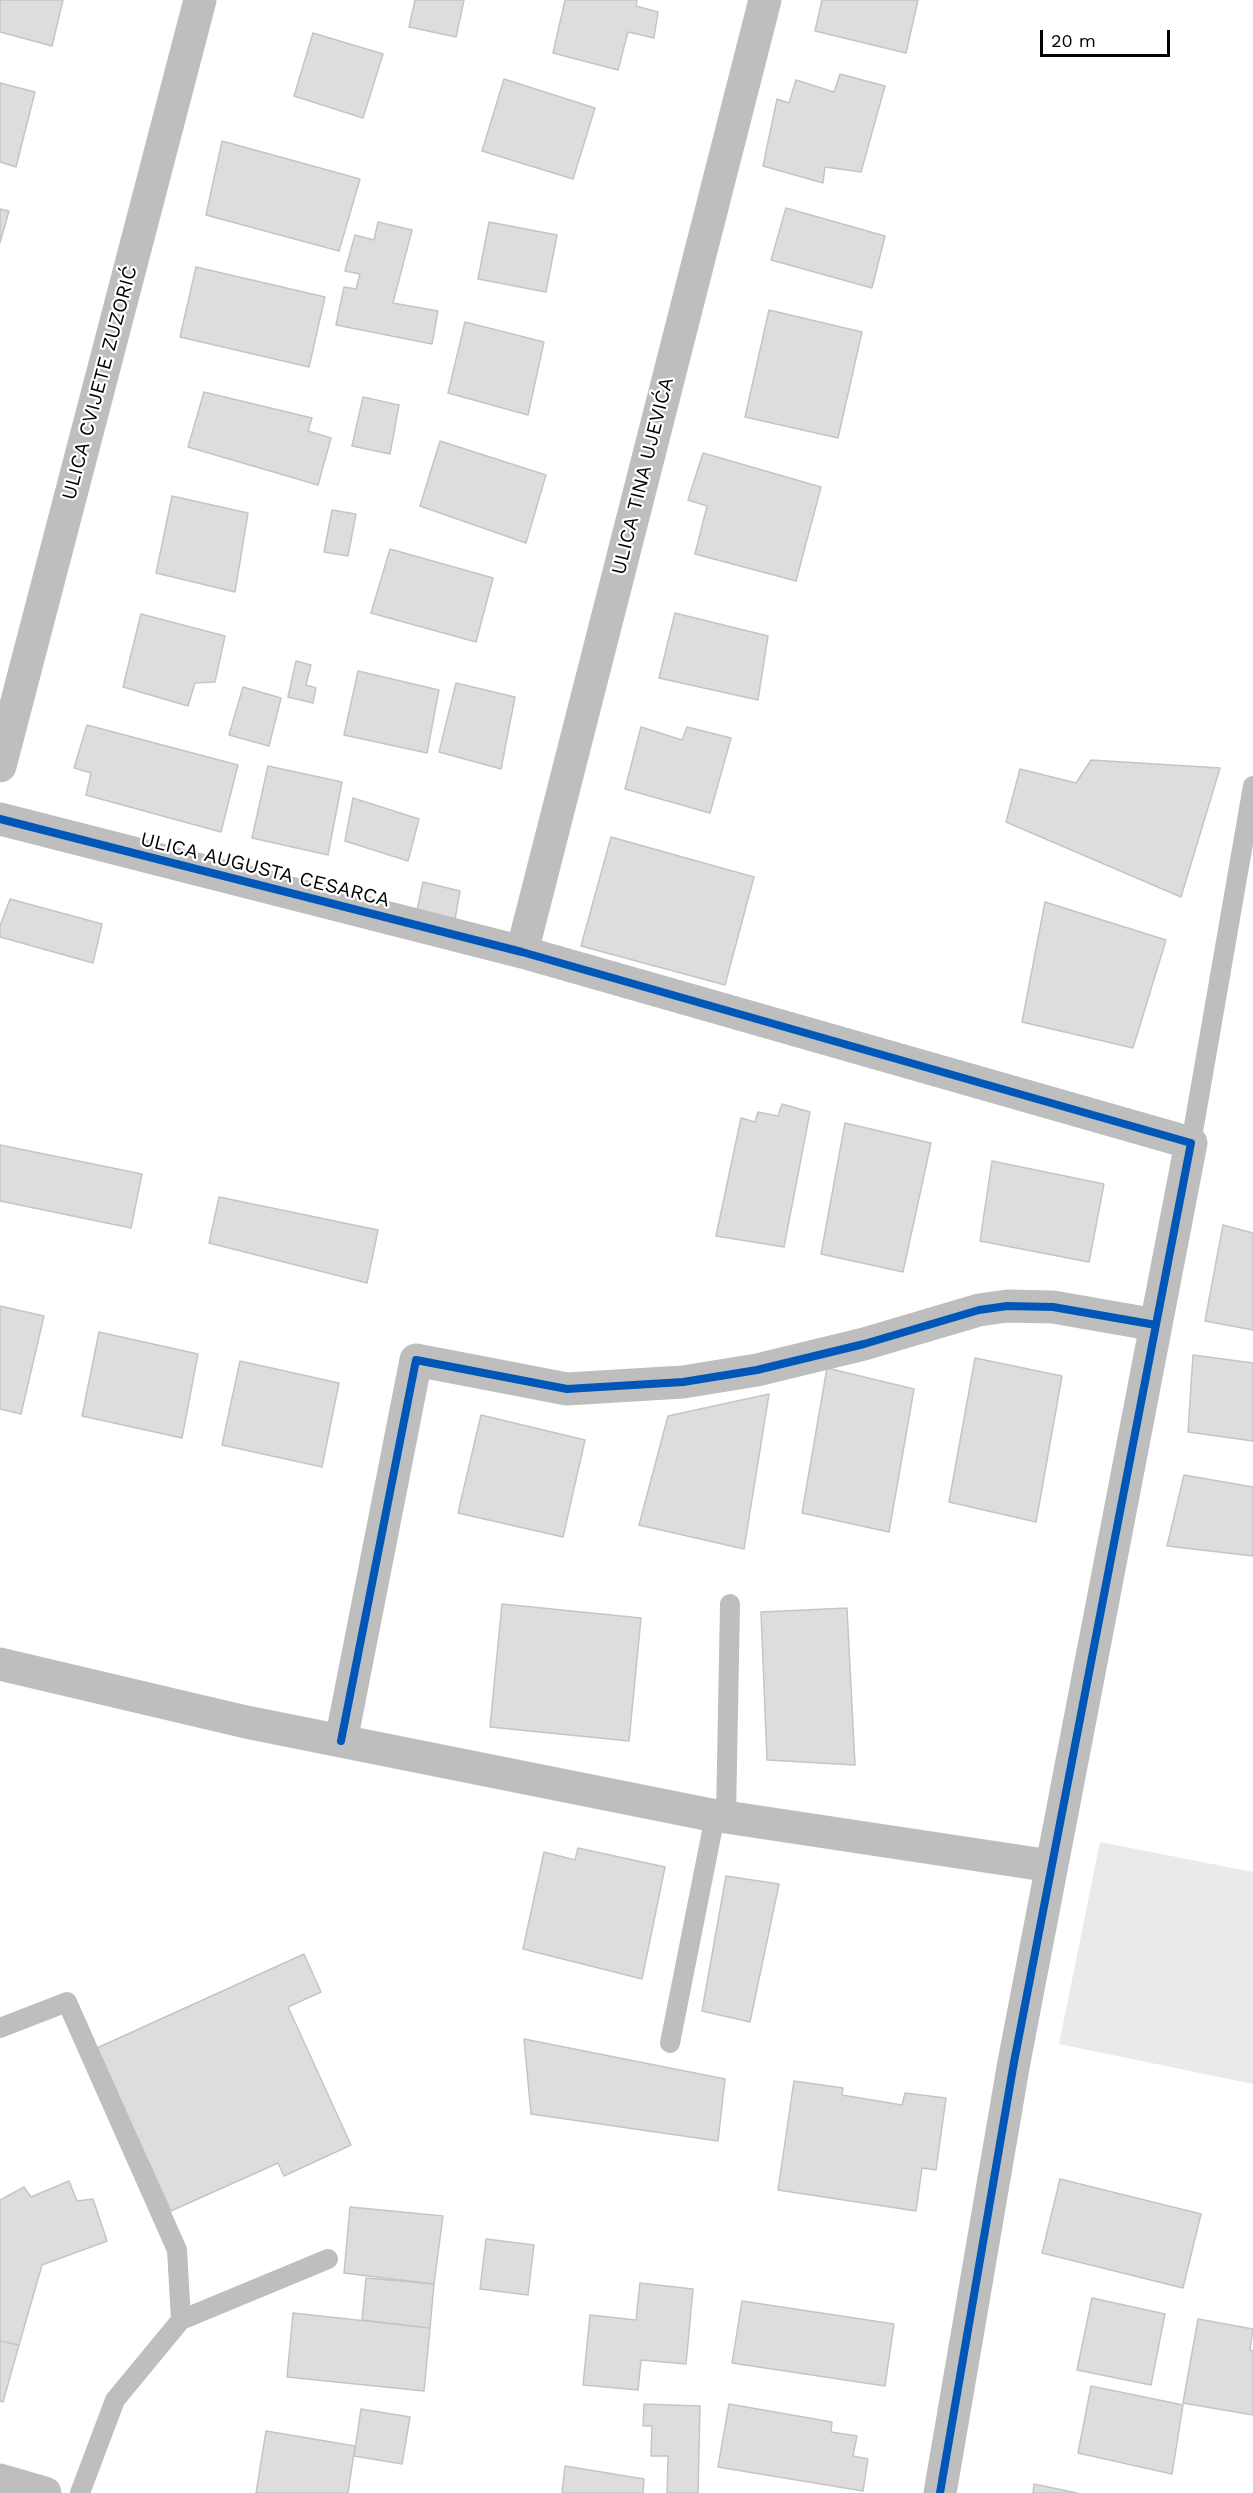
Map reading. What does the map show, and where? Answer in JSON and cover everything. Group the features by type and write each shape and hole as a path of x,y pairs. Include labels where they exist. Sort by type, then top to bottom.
{"street":[{"name":"ULICA CVIJETE ZUZORIĆ","path":"0,766 200,0"},
{"name":"ULICA TINA UJEVIĆA","path":"522,952 765,0"},
{"name":"ULICA AUGUSTA CESARCA","path":"0,819 522,952 1191,1143"},
{"path":"940,2493 1014,2062 1191,1143"},
{"path":"341,1741 416,1360 567,1389 683,1382 757,1370 864,1344 979,1310 1007,1306 1053,1307 1156,1325"},
{"path":"0,1664 246,1722 720,1816 1051,1866"},
{"path":"0,2480 45,2493"}],"lane":[{"path":"1191,1143 1253,786"},
{"path":"670,2043 720,1816 730,1604"},
{"path":"0,2028 67,2002 177,2250 181,2320"},
{"path":"80,2493 115,2400 181,2320 328,2259"}],"shaded area":[{"path":"1100,1842 1253,1872 1253,2084 1059,2044"}],"building":[{"path":"0,0 63,0 52,46 0,32"},
{"path":"415,0 464,0 456,37 409,27"},
{"path":"565,0 637,0 636,6 658,12 654,38 628,32 618,70 553,53"},
{"path":"822,0 918,0 906,53 815,31"},
{"path":"313,33 383,54 363,118 294,96"},
{"path":"840,74 885,86 861,172 825,167 823,183 763,166 777,99 789,103 796,80 834,92"},
{"path":"504,79 595,108 573,179 482,151"},
{"path":"0,83 35,92 16,167 0,162"},
{"path":"222,141 360,179 339,251 206,215"},
{"path":"786,208 885,236 872,288 771,260"},
{"path":"0,209 9,211 0,243"},
{"path":"378,222 412,230 393,303 438,311 432,344 336,325 344,287 356,289 360,274 345,271 355,235 374,240"},
{"path":"489,222 557,235 546,292 478,279"},
{"path":"196,267 325,297 309,367 180,337"},
{"path":"769,310 862,332 838,438 745,417"},
{"path":"465,322 544,342 528,415 448,393"},
{"path":"204,392 312,418 308,431 331,438 318,485 188,447"},
{"path":"363,397 399,405 390,454 352,446"},
{"path":"440,441 546,475 526,543 420,506"},
{"path":"703,453 821,487 796,581 695,554 707,506 688,500"},
{"path":"172,496 248,513 235,592 156,573"},
{"path":"332,510 356,514 348,556 324,552"},
{"path":"390,549 493,578 476,642 371,613"},
{"path":"675,613 768,636 758,700 659,678"},
{"path":"141,614 225,636 215,682 195,683 188,706 123,687"},
{"path":"296,661 311,665 306,685 316,688 313,703 288,697"},
{"path":"358,671 439,690 427,753 344,735"},
{"path":"456,683 515,697 501,769 439,752"},
{"path":"243,687 281,698 269,746 229,735"},
{"path":"87,725 238,765 221,832 86,795 91,773 74,768"},
{"path":"641,727 682,740 687,727 731,738 710,813 625,789"},
{"path":"1091,760 1220,768 1181,897 1006,822 1020,769 1076,783"},
{"path":"268,766 342,782 328,855 252,838"},
{"path":"353,798 419,819 408,861 345,841"},
{"path":"611,837 754,877 725,985 581,946"},
{"path":"423,882 460,891 455,919 417,910"},
{"path":"10,899 102,924 93,963 0,937 0,926"},
{"path":"1045,902 1166,940 1133,1048 1022,1022"},
{"path":"782,1104 810,1112 784,1247 716,1236 741,1118 755,1122 758,1112 778,1116"},
{"path":"845,1123 931,1143 903,1272 821,1254"},
{"path":"0,1145 142,1174 131,1228 0,1201"},
{"path":"992,1161 1104,1184 1089,1262 980,1241"},
{"path":"219,1197 378,1230 367,1283 209,1243"},
{"path":"1223,1225 1253,1233 1253,1330 1205,1321"},
{"path":"0,1306 44,1316 21,1414 0,1409"},
{"path":"99,1332 198,1354 182,1438 82,1416"},
{"path":"1193,1355 1253,1363 1253,1441 1188,1432"},
{"path":"975,1358 1062,1376 1036,1522 949,1502"},
{"path":"240,1361 339,1383 322,1467 222,1445"},
{"path":"827,1368 914,1389 889,1532 802,1513"},
{"path":"769,1394 744,1549 639,1525 668,1416"},
{"path":"481,1415 585,1440 563,1537 458,1513"},
{"path":"1184,1475 1253,1487 1253,1556 1167,1546"},
{"path":"502,1604 641,1618 629,1741 490,1727"},
{"path":"847,1608 855,1765 767,1760 761,1612"},
{"path":"578,1848 665,1867 642,1979 523,1949 544,1852 575,1860"},
{"path":"726,1876 779,1884 750,2022 702,2011"},
{"path":"304,1954 321,1992 288,2007 351,2145 284,2176 278,2163 171,2211 97,2048"},
{"path":"524,2039 725,2079 718,2141 531,2114"},
{"path":"794,2081 843,2088 842,2095 902,2105 905,2093 946,2098 936,2170 922,2168 916,2211 778,2190"},
{"path":"1060,2179 1201,2214 1183,2288 1042,2253"},
{"path":"69,2181 77,2201 93,2199 107,2241 42,2265 19,2345 0,2341 0,2200 24,2187 31,2197"},
{"path":"350,2207 443,2216 434,2284 344,2273"},
{"path":"486,2239 534,2245 528,2295 480,2289"},
{"path":"366,2278 434,2284 430,2328 362,2320"},
{"path":"640,2283 693,2289 686,2364 641,2360 638,2390 583,2385 590,2315 636,2320"},
{"path":"1092,2298 1165,2314 1151,2385 1077,2370"},
{"path":"742,2301 894,2324 885,2386 732,2363"},
{"path":"293,2313 430,2328 424,2391 287,2377"},
{"path":"1198,2319 1253,2329 1250,2350 1253,2351 1253,2415 1183,2403"},
{"path":"0,2341 19,2345 3,2402 0,2401"},
{"path":"1091,2386 1183,2405 1172,2474 1078,2453"},
{"path":"644,2404 700,2406 698,2493 667,2493 668,2456 651,2456 652,2426 643,2426"},
{"path":"729,2404 832,2422 831,2432 857,2436 853,2456 868,2459 863,2491 718,2467"},
{"path":"361,2409 410,2417 402,2464 354,2456"},
{"path":"266,2431 355,2446 348,2493 256,2493"},
{"path":"565,2466 644,2479 643,2493 562,2493"},
{"path":"1034,2484 1077,2493 1033,2493"}],"cycle path":[{"path":"0,819 522,952 1191,1143 1014,2062 940,2493"},
{"path":"341,1741 416,1360 567,1389 683,1382 757,1370 864,1344 979,1310 1007,1306 1053,1307 1156,1325"}]}
